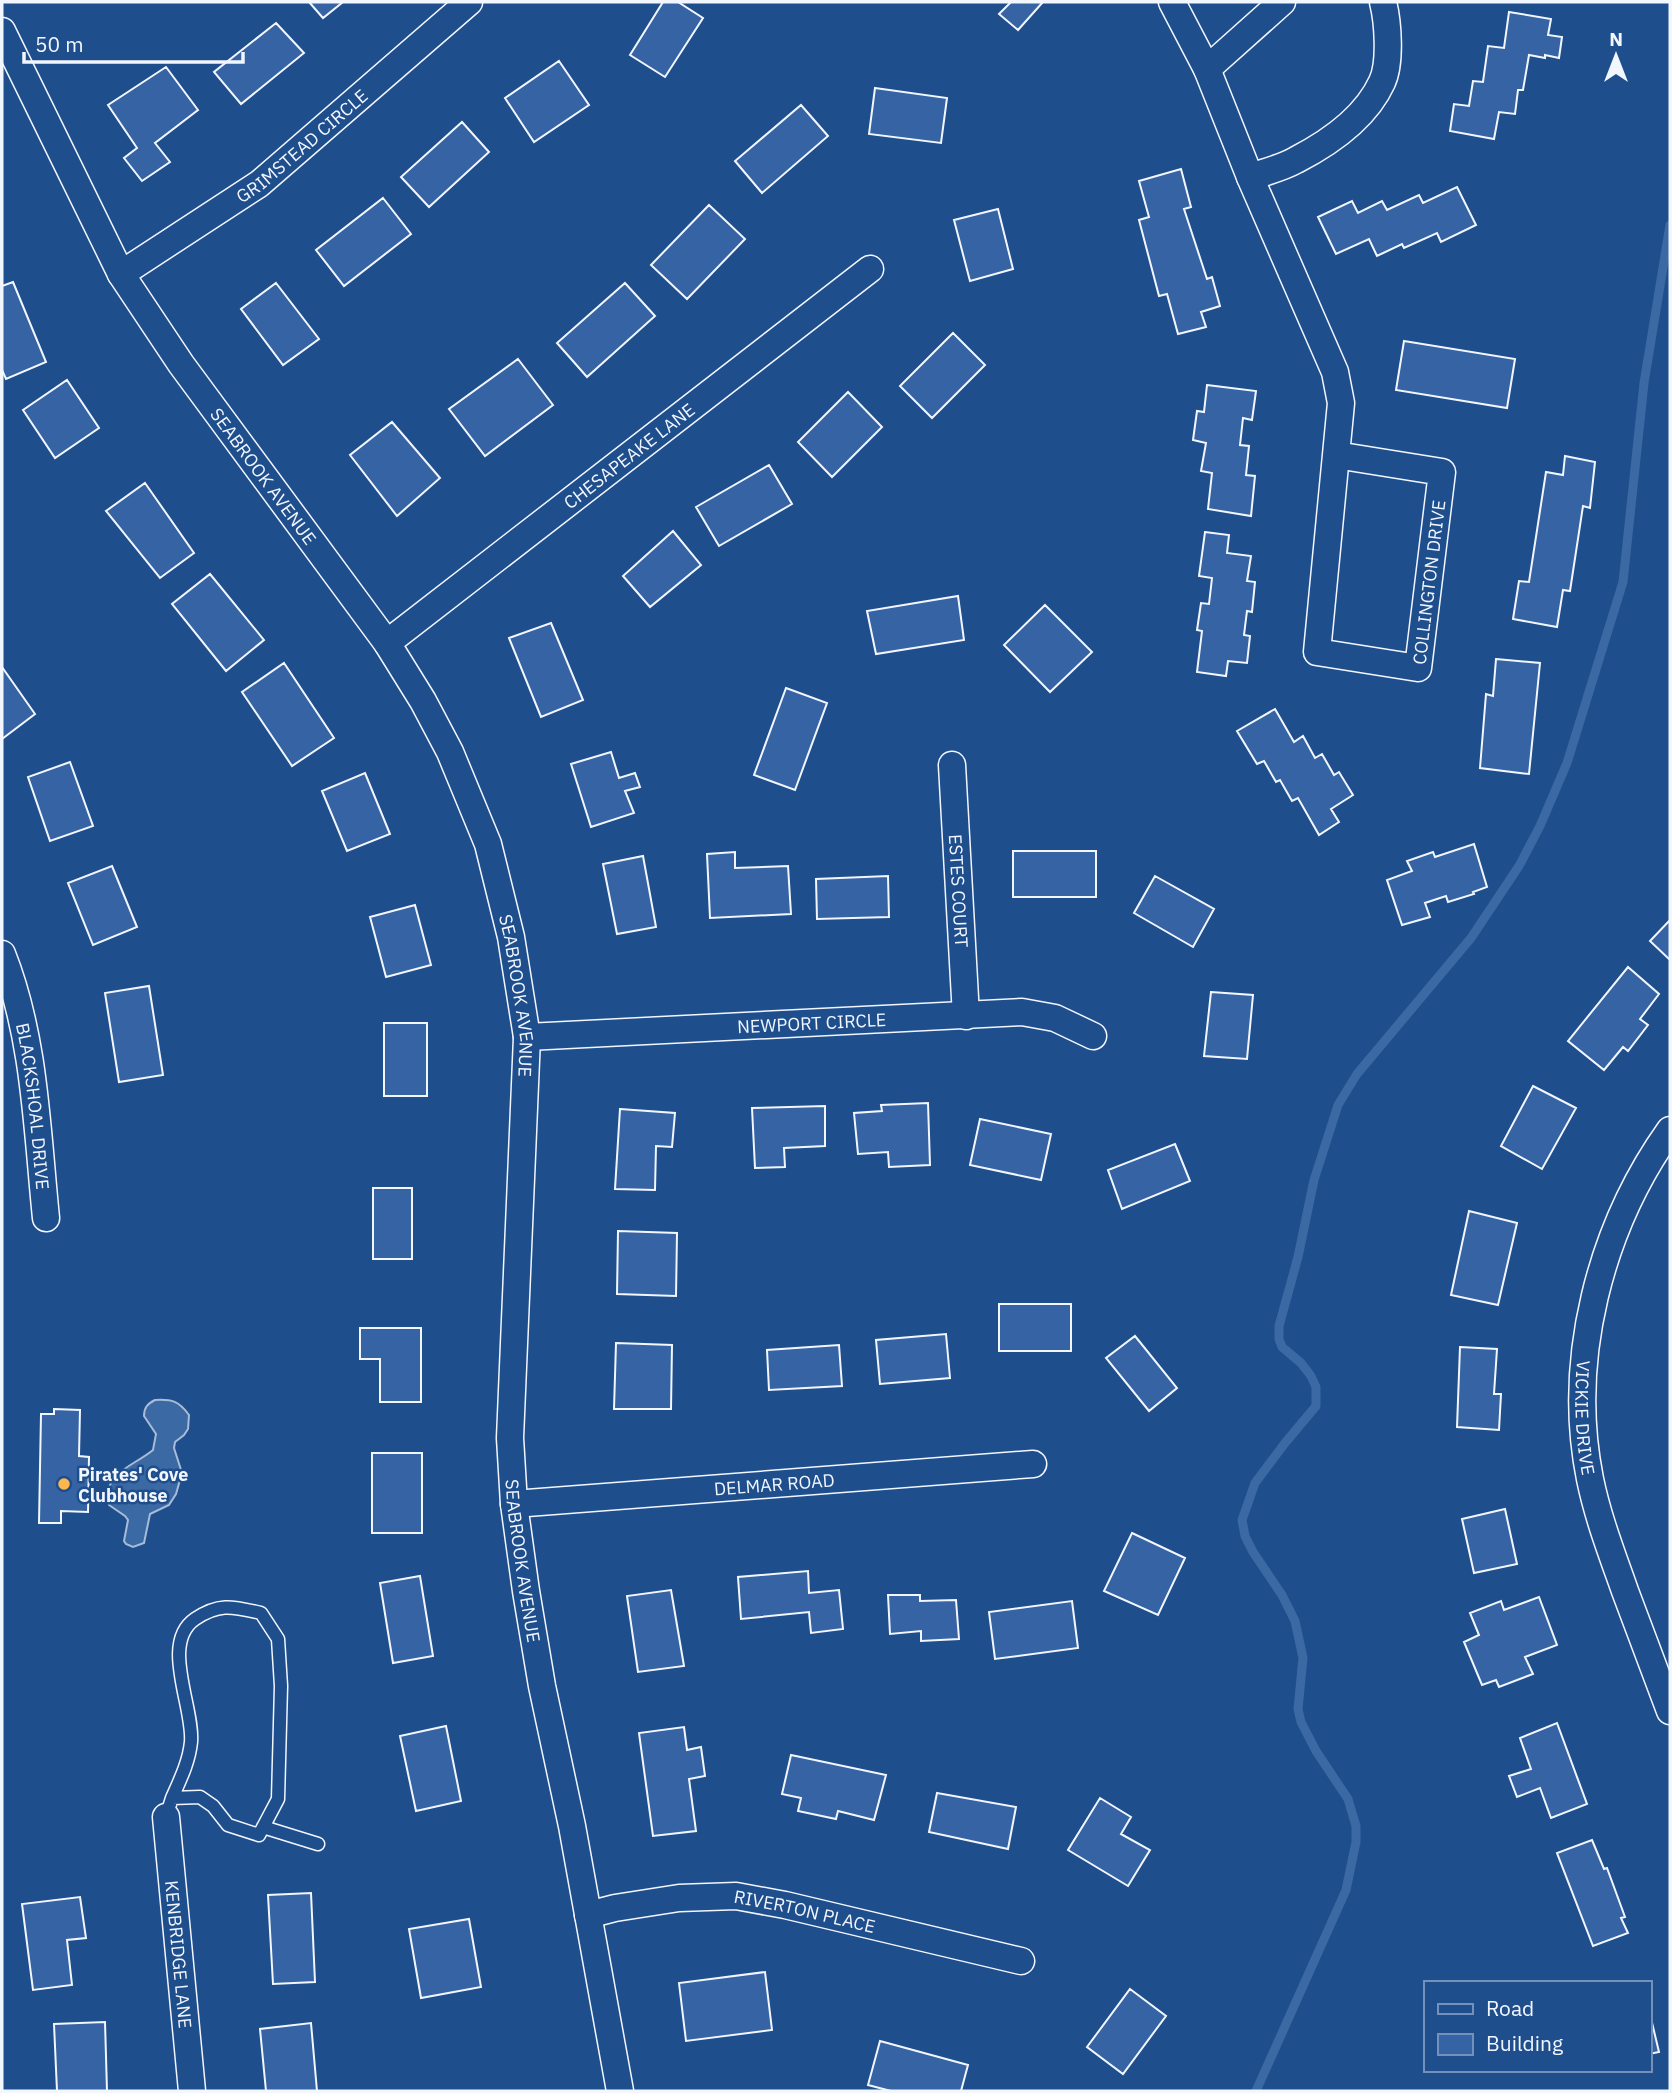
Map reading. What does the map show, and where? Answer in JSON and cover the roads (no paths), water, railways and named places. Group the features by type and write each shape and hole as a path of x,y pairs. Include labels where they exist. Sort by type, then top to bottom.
{"street":[{"name":"GRIMSTEAD CIRCLE","path":"121,274 259,184 469,2"},
{"name":"COLLINGTON DRIVE","path":"1172,2 1207,69 1250,177 1335,372 1340,403 1317,652 1418,668 1442,472 1336,455"},
{"path":"1207,69 1282,2"},
{"path":"1250,177 1294,161 1337,135 1368,106 1384,79 1388,44 1383,2"},
{"name":"SEABROOK AVENUE","path":"2,31 121,274 181,364 387,643 423,701 450,752 488,844 511,937 527,1037 510,1438 514,1504 542,1686 572,1826 620,2091"},
{"name":"CHESAPEAKE LANE","path":"387,643 870,269"},
{"name":"ESTES COURT","path":"952,765 966,1016"},
{"name":"BLACKSHOAL DRIVE","path":"2,954 20,1007 28,1049 46,1218"},
{"name":"NEWPORT CIRCLE","path":"527,1037 1022,1012 1055,1018 1093,1036"},
{"name":"VICKIE DRIVE","path":"1670,1130 1641,1175 1619,1221 1593,1310 1585,1354 1582,1396 1583,1438 1590,1480 1605,1536 1670,1711"},
{"name":"DELMAR ROAD","path":"514,1504 1033,1464"},
{"name":"KENBRIDGE LANE","path":"169,1807 192,2091"},
{"name":"RIVERTON PLACE","path":"588,1915 679,1898 736,1896 785,1905 1021,1961"}],"lane":[{"path":"236,1607 261,1613 278,1639 281,1686 278,1799 259,1835 228,1825 213,1806 200,1797 169,1807 187,1765 191,1742 191,1718 180,1673 179,1641 190,1622 211,1609 236,1607"},
{"path":"263,1827 318,1844"}],"water":[{"path":"155,1400 175,1402 189,1415 188,1429 175,1442 174,1448 182,1473 176,1494 169,1505 150,1514 144,1543 133,1547 124,1541 128,1520 109,1505 108,1494 110,1485 121,1471 153,1450 156,1434 144,1416 146,1406"}],"waterway":[{"path":"1256,2091 1346,1890 1356,1842 1356,1826 1348,1799 1316,1751 1301,1722 1298,1709 1303,1658 1295,1621 1282,1595 1253,1552 1245,1536 1242,1520 1255,1483 1316,1406 1316,1387 1311,1376 1301,1363 1282,1347 1279,1326 1298,1257 1314,1180 1338,1105 1357,1074 1471,938 1519,866 1540,826 1567,763 1623,582 1644,383 1670,225"}],"place":[{"name":"Pirates' Cove Clubhouse","path":"64,1484"}]}
